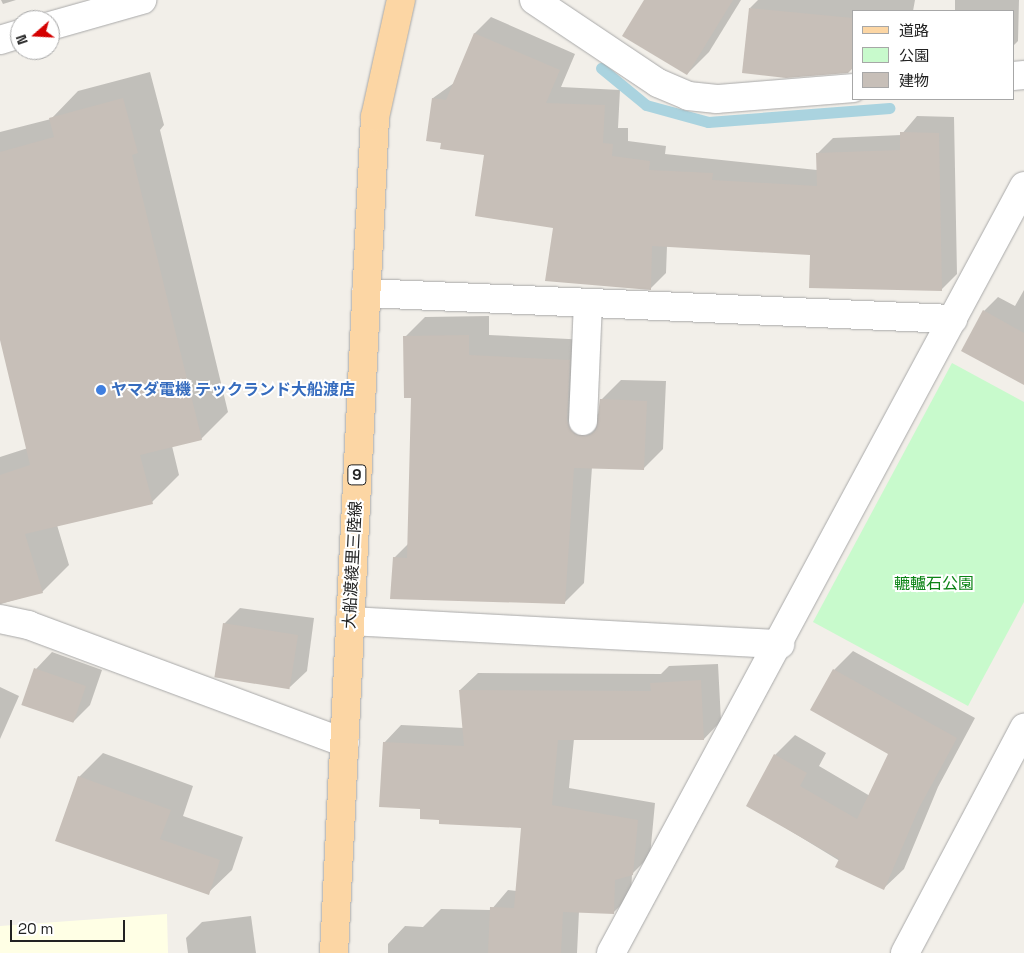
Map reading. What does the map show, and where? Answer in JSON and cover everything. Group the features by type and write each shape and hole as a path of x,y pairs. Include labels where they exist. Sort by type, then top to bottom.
{"main road":[{"name":"大船渡綾里三陸線","path":"334,953 375,117 400,0"}],"street":[{"path":"60,23 142,0"},
{"path":"534,0 658,83 688,96 717,99 852,88"},
{"path":"611,953 780,644 1024,186"},
{"path":"366,292 953,320"},
{"path":"583,422 588,303"},
{"path":"0,620 28,625 345,743"},
{"path":"350,621 780,644"},
{"path":"905,953 1024,728"}],"shaded area":[{"path":"167,914 168,953 0,953 0,926"}],"green space":[{"name":"轆轤石公園","path":"952,363 1024,402 1024,602 968,706 813,622"}],"building":[{"path":"644,0 733,0 687,75 622,36"},
{"path":"749,8 852,18 852,69 848,73 786,78 742,73"},
{"path":"474,33 560,70 546,103 605,105 603,143 613,144 612,156 650,161 649,170 713,173 712,180 817,186 816,153 900,150 900,132 939,133 942,291 809,288 810,255 652,246 651,290 545,281 553,228 475,216 484,155 440,149 441,143 426,141 432,98 446,100"},
{"name":"ヤマダ電機 テックランド大船渡店","path":"123,98 138,153 132,155 202,440 140,455 153,504 25,534 43,593 0,604 0,475 30,465 0,340 0,152 54,137 49,118"},
{"path":"983,310 1024,333 1024,385 961,351"},
{"path":"469,335 469,355 570,360 567,420 575,434 590,435 596,430 600,399 647,401 644,470 574,468 565,604 390,599 393,557 407,558 411,398 404,398 403,336"},
{"path":"223,623 298,635 289,689 214,677"},
{"path":"34,668 86,686 73,723 21,705"},
{"path":"833,669 957,738 919,808 884,890 835,867 839,859 746,806 774,754 807,773 800,786 857,819 888,754 810,710"},
{"path":"701,680 704,740 558,740 552,805 638,820 633,875 615,880 614,914 563,912 561,953 488,953 490,907 514,908 521,828 439,824 439,820 420,819 420,809 379,807 383,742 464,746 459,690 651,691 650,683"},
{"path":"78,776 171,810 160,839 220,860 209,895 55,841"}],"waterway":[{"path":"601,68 646,105 708,122 889,108"}],"place":[{"name":"ヤマダ電機 テックランド大船渡店","path":"101,390"}]}
